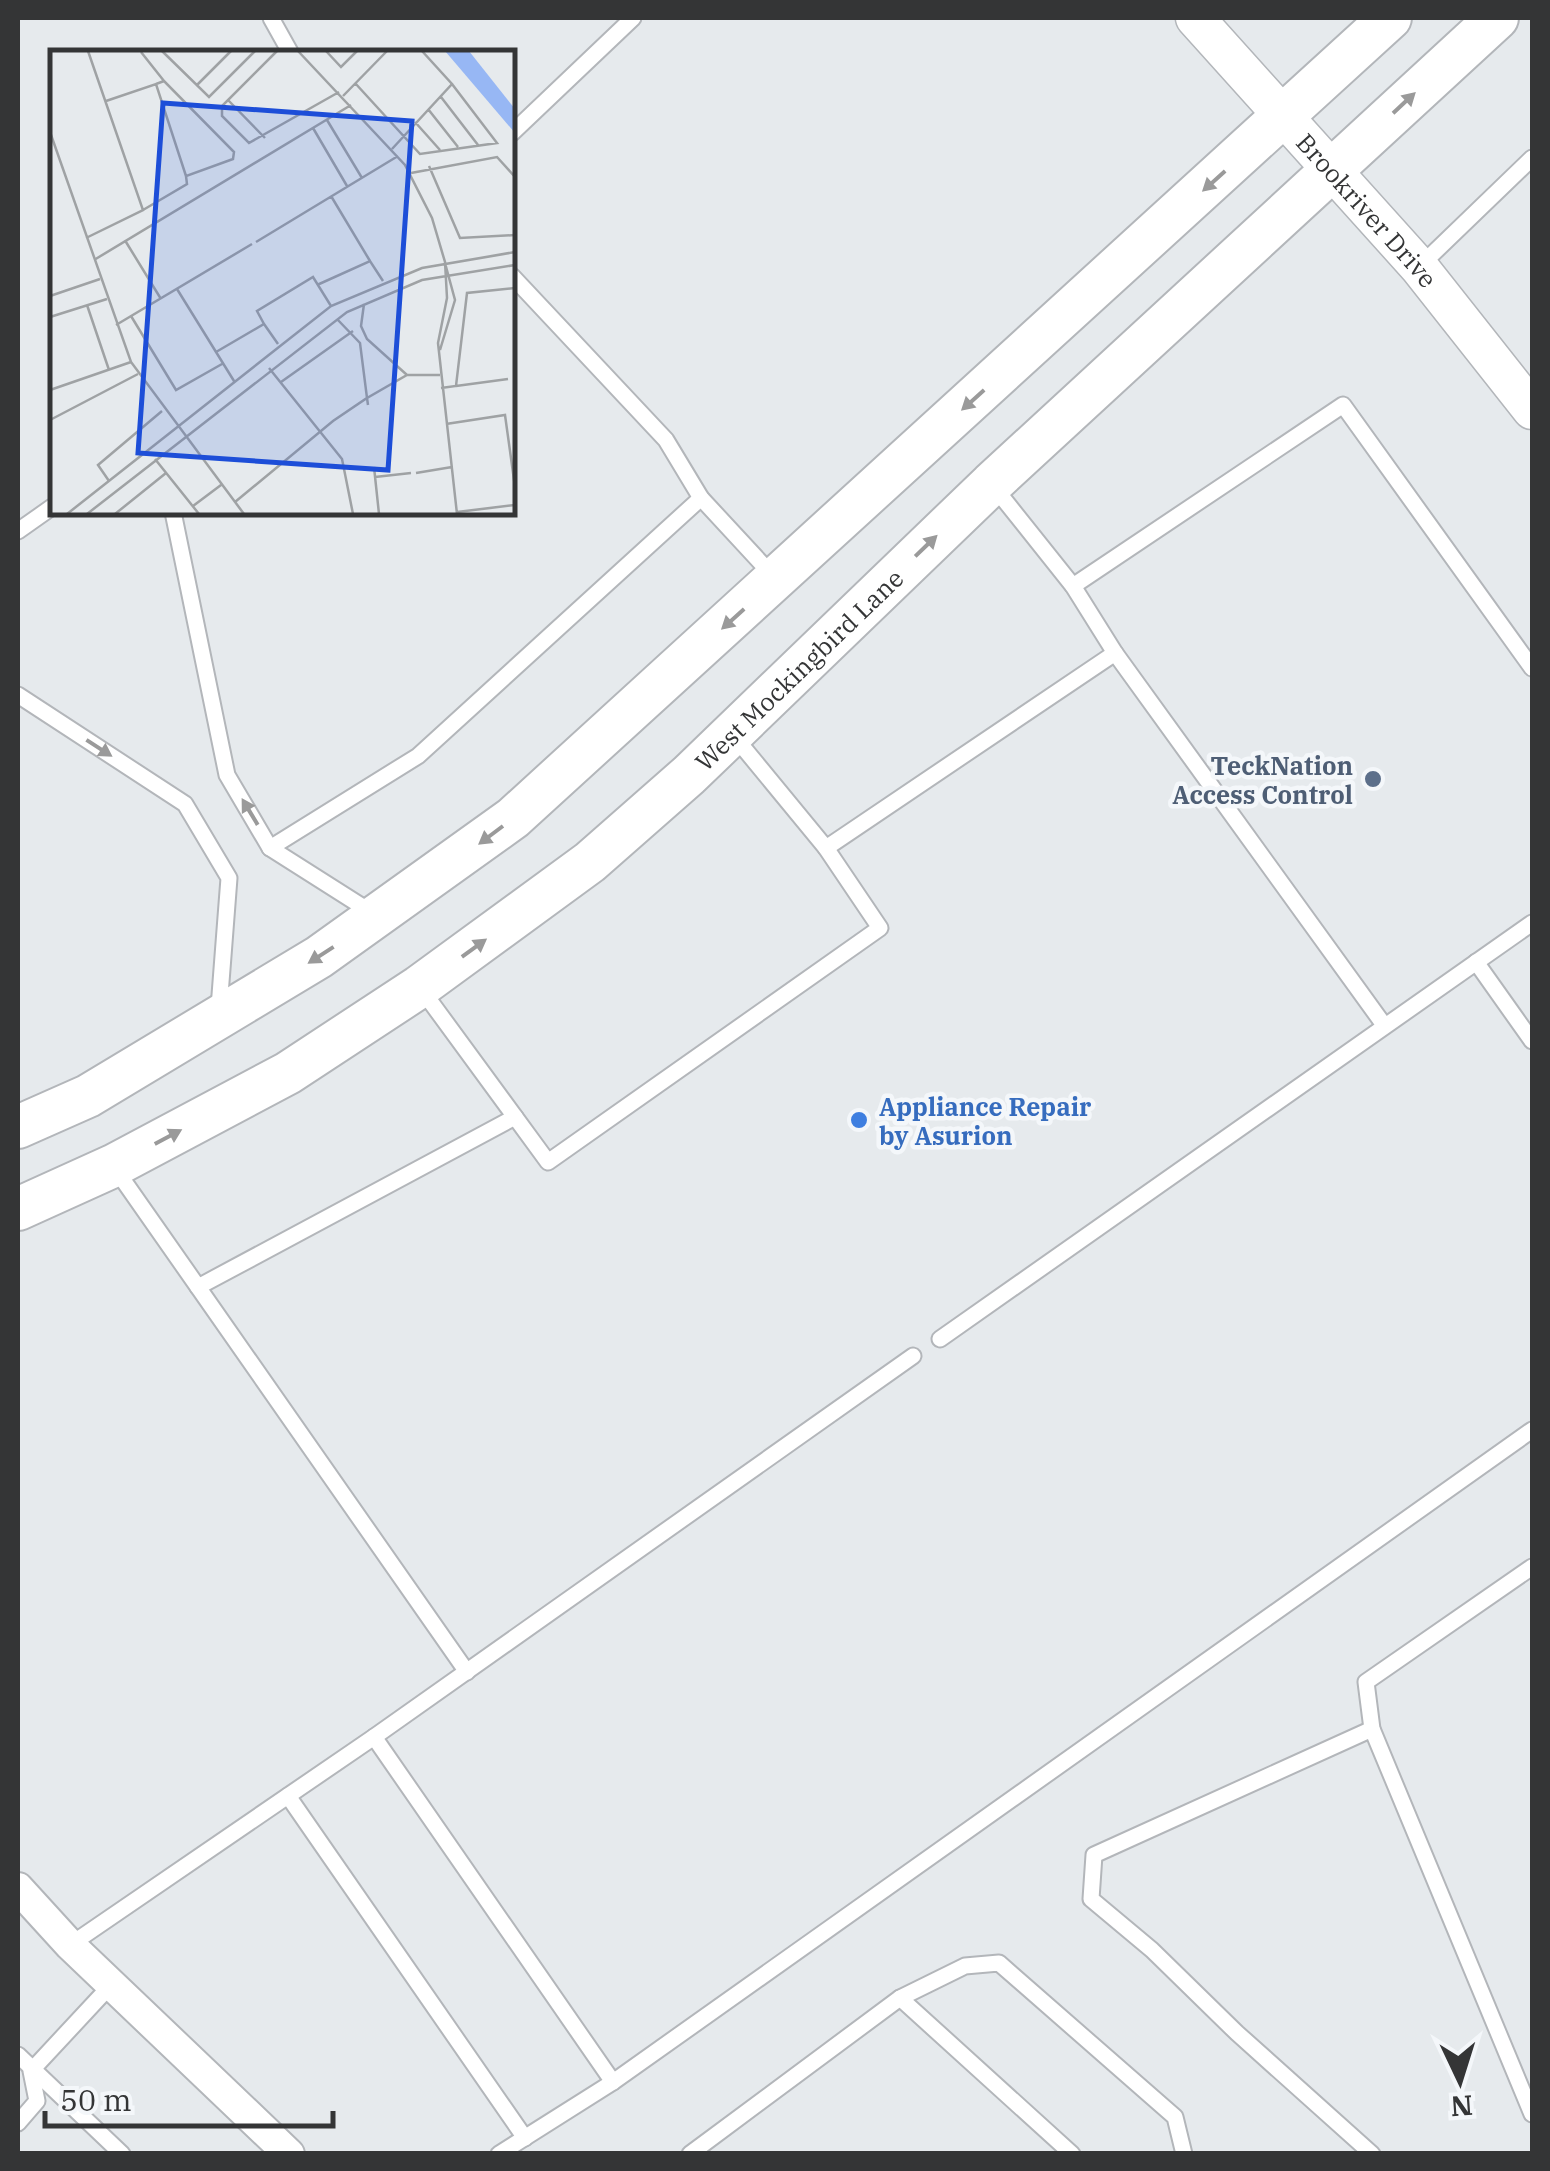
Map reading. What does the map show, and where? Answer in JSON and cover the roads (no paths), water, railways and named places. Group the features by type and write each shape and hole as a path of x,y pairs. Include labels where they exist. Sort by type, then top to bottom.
{"main road":[{"path":"18,1127 88,1096 319,957 512,818 1390,18"},
{"name":"West Mockingbird Lane","path":"18,1209 113,1166 288,1073 419,987 590,862 689,775 992,484 1497,18"}],"street":[{"name":"Brookriver Drive","path":"1195,18 1419,267 1532,410"},
{"path":"18,1888 70,1945 290,2154"}],"lane":[{"path":"271,18 289,50"},
{"path":"515,129 634,18"},
{"path":"1419,267 1532,158"},
{"path":"515,279 666,440 701,498 776,580"},
{"path":"1073,586 1343,404 1532,668"},
{"path":"992,484 1073,586 1115,653 1384,1026"},
{"path":"270,848 418,756 701,498"},
{"path":"18,531 50,508"},
{"path":"175,515 228,775 270,848 377,916"},
{"path":"826,848 1115,653"},
{"path":"18,695 185,804 229,878 218,1016"},
{"path":"419,987 548,1162 880,928 826,848 730,732"},
{"path":"940,1338 1532,923"},
{"path":"1476,962 1532,1042"},
{"path":"198,1287 515,1117"},
{"path":"113,1166 467,1672"},
{"path":"70,1945 374,1737 913,1356"},
{"path":"499,2154 613,2082 1532,1430"},
{"path":"1532,1567 1366,1682 1372,1730 1532,2114"},
{"path":"1372,1730 1094,1855 1091,1898 1372,2154"},
{"path":"374,1737 613,2082"},
{"path":"288,1796 525,2138"},
{"path":"690,2154 900,1998 965,1966 999,1963 1176,2117 1184,2154"},
{"path":"31,2071 111,1985"},
{"path":"900,1998 1072,2154"},
{"path":"18,2055 122,2154"},
{"path":"18,2123 36,2101 31,2071"}],"place":[{"name":"TeckNation Access Control","path":"1373,779"},
{"name":"Appliance Repair by Asurion","path":"859,1120"}]}
